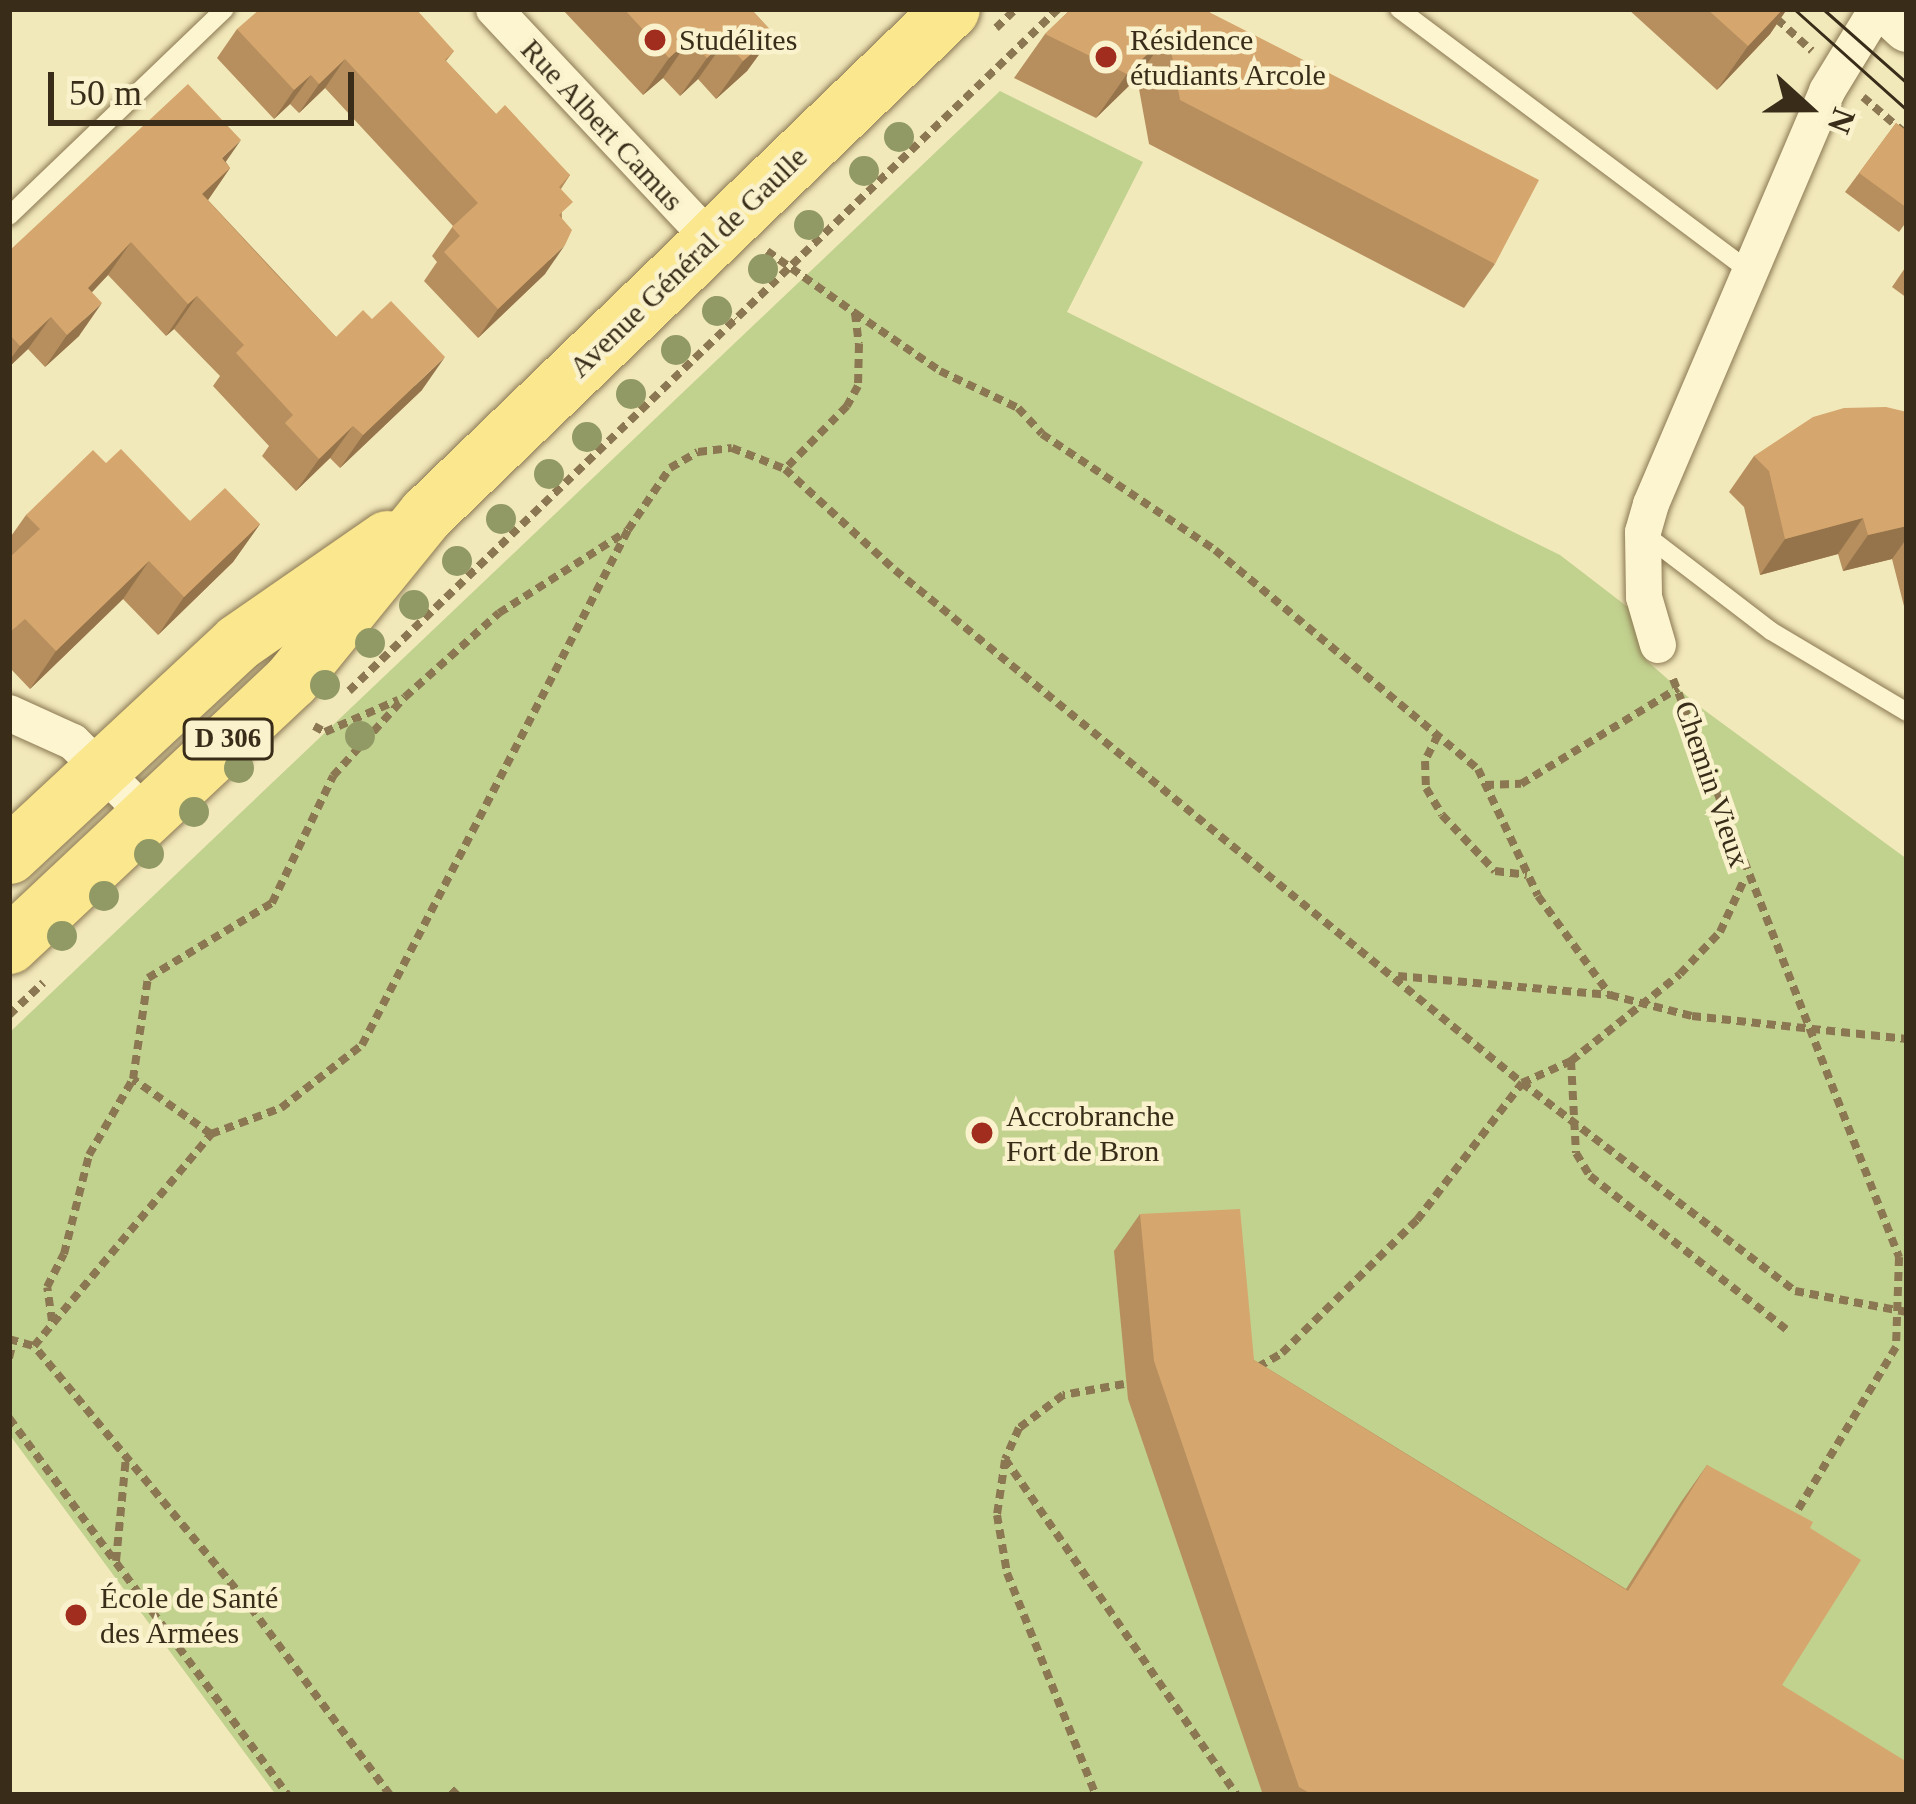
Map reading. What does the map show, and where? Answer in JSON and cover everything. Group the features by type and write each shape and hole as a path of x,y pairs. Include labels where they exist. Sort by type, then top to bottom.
{"main road":[{"name":"Avenue Général de Gaulle","path":"9,855 98,768 254,630 426,514 737,243 951,9"},
{"name":"Avenue Général de Gaulle","path":"28,962 146,814 291,680 426,514"}],"street":[{"name":"Rue Albert Camus","path":"494,9 737,243"},
{"path":"1658,645 1644,596 1643,532 1835,72 1877,9"},
{"path":"1889,9 1907,26"},
{"path":"9,713 65,736 146,814"}],"lane":[{"path":"9,216 225,9"},
{"path":"1399,9 1750,272"},
{"path":"1643,532 1771,631 1907,712"}],"path":[{"path":"297,742 1058,9"},
{"path":"1766,9 1907,135"},
{"path":"737,243 790,270 940,371 1018,409 1042,434 1215,550 1438,735 1485,785 1528,875 1610,995"},
{"path":"785,469 857,386 855,314"},
{"path":"34,1346 211,1134 281,1108 362,1045 628,530 670,468 698,452 732,448 785,469 896,570 1396,975 1522,1083 1795,1291 1905,1312"},
{"path":"52,1321 47,1287 64,1254 88,1155 133,1078 148,978 272,903 333,776 404,697 499,613 628,530"},
{"name":"Chemin Vieux","path":"1658,645 1678,688 1745,879 1812,1028 1899,1257 1905,1312 1880,1381 1784,1532"},
{"path":"1485,785 1520,784 1678,688"},
{"path":"314,726 325,732 404,697"},
{"path":"1438,735 1425,761 1426,788 1442,815 1495,871 1528,875"},
{"path":"1245,1372 1260,1366 1417,1220 1522,1083 1571,1061 1640,1000 1680,974 1720,932 1745,879"},
{"path":"9,1015 28,962"},
{"path":"1396,975 1610,995 1692,1016 1907,1040"},
{"path":"1571,1061 1576,1153 1590,1176 1786,1328"},
{"path":"133,1078 211,1134"},
{"path":"9,1358 11,1341 34,1346 127,1455 390,1795"},
{"path":"1260,1366 1275,1381"},
{"path":"1096,1795 1007,1573 997,1515 1005,1459 1019,1428 1063,1395 1124,1384"},
{"path":"9,1418 288,1795"},
{"path":"116,1562 127,1455"},
{"path":"1005,1459 1237,1795"}],"green space":[{"path":"1000,91 1143,162 1067,312 1560,555 1629,608 1646,660 1696,704 1907,859 1907,1795 276,1795 9,1434 9,1033"}],"building":[{"path":"260,9 416,9 454,51 445,60 496,114 505,105 570,175 559,187 573,202 559,215 572,230 565,245 498,309 444,252 460,236 452,227 478,203 345,59 319,84 311,75 294,90 237,29"},
{"path":"624,9 751,9 774,34 743,61 725,41 707,58 689,40 669,58"},
{"path":"1071,9 1203,9 1539,180 1495,264 1180,100 1168,34 1127,74 1045,34"},
{"path":"1707,9 1783,9 1748,46"},
{"path":"188,84 241,140 222,158 230,168 202,194 273,271 336,337 363,310 372,319 391,301 445,357 363,435 353,426 319,459 285,423 293,415 236,353 244,345 197,296 188,304 131,242 88,288 102,303 67,335 51,317 20,346 9,334 9,251"},
{"path":"1896,123 1907,131 1907,208 1859,173"},
{"path":"1886,407 1907,412 1907,526 1868,535 1863,518 1785,539 1769,471 1754,456 1813,417 1844,408"},
{"path":"121,449 190,521 225,488 260,524 184,597 149,561 56,651 25,619 9,633 9,558 40,529 26,515 93,450 106,463"},
{"path":"1240,1209 1254,1360 1628,1591 1707,1465 1813,1522 1810,1528 1861,1560 1782,1685 1907,1762 1907,1795 1313,1795 1299,1787 1154,1361 1140,1214"}],"tram line":[{"path":"1794,9 1907,110"},
{"path":"1823,9 1907,83"}],"place":[{"name":"Studélites","path":"655,40"},
{"name":"Résidence étudiants Arcole","path":"1106,57"},
{"name":"Accrobranche Fort de Bron","path":"982,1133"},
{"name":"École de Santé des Armées","path":"76,1615"}]}
